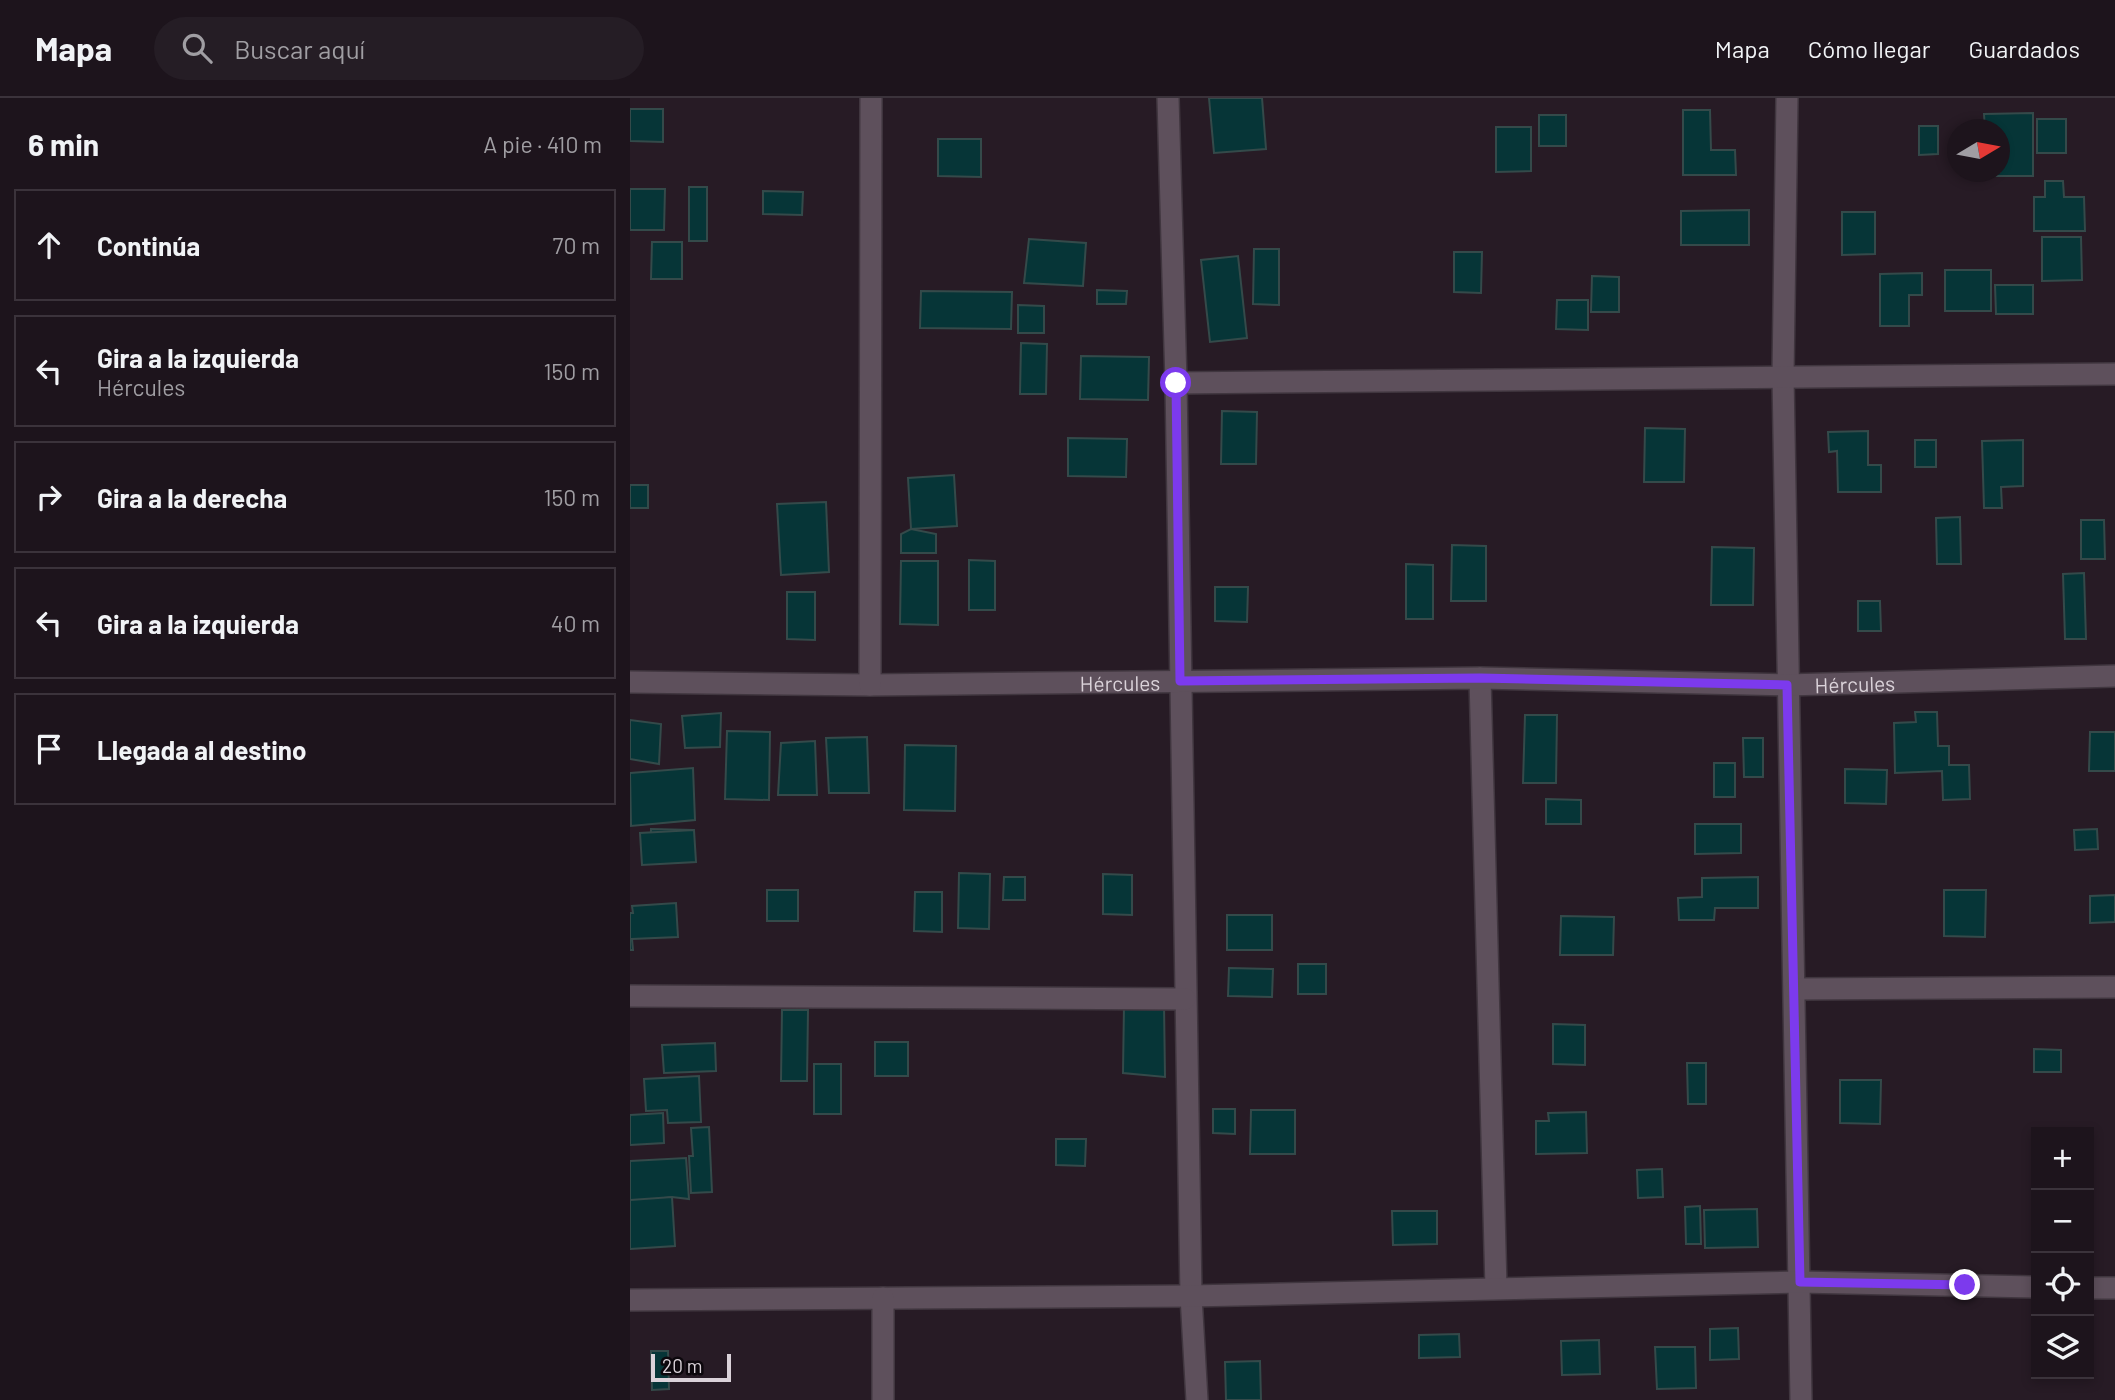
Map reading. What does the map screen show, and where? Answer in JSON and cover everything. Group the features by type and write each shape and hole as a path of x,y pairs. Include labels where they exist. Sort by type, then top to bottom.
{"street":[{"path":"870,685 871,98"},
{"path":"1168,98 1176,383 1191,1296 1197,1400"},
{"path":"1787,98 1783,376 1801,1400"},
{"path":"1176,383 2115,374"},
{"name":"Hércules","path":"630,682 870,685 1480,678 1787,685 2115,676"},
{"path":"1480,678 1496,1288"},
{"path":"1795,989 2115,987"},
{"path":"630,996 1185,999"},
{"path":"630,1300 1191,1296 1800,1282 2031,1287"},
{"path":"2094,1288 2115,1288"},
{"path":"883,1298 883,1400"}],"building":[{"path":"1209,98 1262,98 1266,149 1214,153"},
{"path":"630,109 663,109 663,142 630,141"},
{"path":"1683,110 1710,110 1711,150 1735,150 1736,175 1683,175"},
{"path":"2033,113 2033,176 2010,176 2010,119 1984,119 1984,114"},
{"path":"1539,115 1566,115 1566,146 1539,146"},
{"path":"2037,119 2066,119 2066,153 2037,153"},
{"path":"1919,126 1938,126 1938,154 1919,155"},
{"path":"1496,127 1531,127 1531,171 1496,172"},
{"path":"938,139 981,139 981,177 938,176"},
{"path":"2045,181 2063,181 2064,197 2084,197 2085,231 2034,231 2034,197 2045,197"},
{"path":"689,187 707,187 707,241 689,241"},
{"path":"630,189 665,189 664,230 630,230"},
{"path":"763,191 803,192 802,215 763,214"},
{"path":"1749,210 1749,245 1681,245 1681,211"},
{"path":"1842,212 1875,212 1875,254 1842,255"},
{"path":"2042,237 2081,237 2082,280 2042,281"},
{"path":"1029,239 1086,243 1083,286 1024,283"},
{"path":"652,242 682,242 682,279 651,279"},
{"path":"1254,249 1279,249 1279,305 1253,304"},
{"path":"1454,252 1482,252 1481,293 1454,292"},
{"path":"1238,256 1247,338 1210,342 1201,260"},
{"path":"1945,270 1991,270 1991,311 1945,311"},
{"path":"1922,273 1922,295 1909,295 1909,326 1880,326 1880,274"},
{"path":"1592,276 1619,277 1619,312 1591,312"},
{"path":"1995,285 2033,285 2033,314 1996,314"},
{"path":"1097,290 1127,291 1126,304 1097,304"},
{"path":"921,291 1012,292 1011,329 920,328"},
{"path":"1557,300 1588,300 1588,330 1556,329"},
{"path":"1018,305 1044,306 1044,333 1018,333"},
{"path":"1021,343 1047,344 1046,394 1020,394"},
{"path":"1081,356 1149,357 1148,400 1080,399"},
{"path":"1222,411 1257,412 1256,464 1221,464"},
{"path":"1645,428 1685,429 1684,482 1644,482"},
{"path":"1868,431 1868,465 1881,465 1881,492 1838,492 1837,451 1829,452 1828,432"},
{"path":"1068,438 1127,439 1126,477 1068,476"},
{"path":"1915,440 1936,440 1936,467 1915,467"},
{"path":"2023,440 2023,486 2001,487 2002,508 1984,508 1982,441"},
{"path":"954,475 957,526 911,529 908,478"},
{"path":"630,485 648,485 648,508 630,508"},
{"path":"826,502 829,572 781,575 777,504"},
{"path":"1960,517 1961,564 1937,564 1936,518"},
{"path":"2081,520 2104,520 2105,559 2081,559"},
{"path":"911,529 936,534 936,553 901,553 901,534"},
{"path":"1452,545 1486,546 1486,601 1451,601"},
{"path":"1712,547 1754,548 1753,605 1711,605"},
{"path":"969,560 995,561 995,610 969,610"},
{"path":"901,561 938,561 938,625 900,624"},
{"path":"1406,564 1433,565 1433,619 1406,619"},
{"path":"2084,573 2086,639 2065,639 2063,574"},
{"path":"1215,587 1248,587 1247,622 1215,621"},
{"path":"787,592 815,592 815,640 787,639"},
{"path":"1858,601 1880,601 1881,631 1858,631"},
{"path":"1915,712 1937,712 1938,746 1949,746 1949,765 1969,765 1970,799 1943,800 1942,771 1895,773 1894,723 1916,722"},
{"path":"721,713 720,747 685,748 682,716"},
{"path":"1525,715 1557,715 1556,783 1523,783"},
{"path":"630,720 661,724 659,764 630,759"},
{"path":"727,731 770,732 769,800 725,799"},
{"path":"2090,732 2115,732 2115,771 2089,771"},
{"path":"867,737 869,793 829,793 826,738"},
{"path":"1743,738 1763,738 1763,777 1744,777"},
{"path":"815,741 817,795 778,795 781,743"},
{"path":"905,745 956,746 955,811 904,810"},
{"path":"1714,763 1735,763 1735,797 1714,797"},
{"path":"693,768 695,820 631,826 630,773"},
{"path":"1845,769 1887,770 1886,804 1845,803"},
{"path":"1546,799 1581,800 1581,824 1546,824"},
{"path":"1695,824 1741,824 1741,853 1695,854"},
{"path":"651,829 693,830 692,862 650,862"},
{"path":"2097,829 2098,849 2075,850 2074,830"},
{"path":"694,830 696,862 642,865 640,833"},
{"path":"959,873 990,874 989,929 958,928"},
{"path":"1103,874 1132,875 1132,915 1103,914"},
{"path":"1004,877 1025,877 1025,900 1003,900"},
{"path":"1758,877 1758,908 1715,908 1714,920 1679,920 1678,898 1702,897 1702,878"},
{"path":"767,890 798,890 798,921 767,921"},
{"path":"1944,890 1986,890 1985,937 1944,936"},
{"path":"915,892 942,892 942,932 914,931"},
{"path":"2115,895 2115,922 2090,923 2090,896"},
{"path":"676,903 678,937 632,939 633,950 630,950 632,906"},
{"path":"1227,915 1272,915 1272,950 1227,950"},
{"path":"1561,916 1614,917 1613,955 1560,955"},
{"path":"1298,964 1326,964 1326,994 1298,994"},
{"path":"1229,968 1273,969 1272,997 1228,996"},
{"path":"1164,1004 1165,1077 1123,1073 1124,1005"},
{"path":"782,1010 808,1010 807,1081 781,1081"},
{"path":"1553,1024 1585,1025 1585,1065 1553,1064"},
{"path":"875,1042 908,1042 908,1076 875,1076"},
{"path":"715,1043 716,1071 664,1073 662,1045"},
{"path":"2034,1049 2061,1050 2061,1072 2034,1072"},
{"path":"1687,1063 1706,1063 1706,1104 1688,1104"},
{"path":"814,1064 841,1064 841,1114 814,1114"},
{"path":"699,1076 701,1122 668,1123 667,1110 646,1111 644,1079"},
{"path":"1840,1080 1881,1080 1880,1124 1840,1123"},
{"path":"1213,1109 1235,1109 1235,1134 1213,1133"},
{"path":"1251,1110 1295,1110 1295,1154 1250,1154"},
{"path":"1586,1112 1587,1153 1536,1154 1536,1121 1549,1121 1548,1113"},
{"path":"663,1113 664,1143 630,1145 630,1115"},
{"path":"709,1127 712,1192 691,1193 691,1128"},
{"path":"1056,1139 1086,1139 1085,1166 1056,1165"},
{"path":"686,1158 689,1199 672,1197 630,1202 630,1161"},
{"path":"1662,1169 1663,1197 1638,1198 1637,1170"},
{"path":"672,1197 675,1246 630,1249 630,1200"},
{"path":"1700,1206 1701,1244 1686,1244 1685,1207"},
{"path":"1757,1209 1758,1247 1705,1248 1704,1210"},
{"path":"1392,1211 1437,1211 1437,1244 1393,1245"},
{"path":"1738,1328 1739,1359 1710,1360 1710,1329"},
{"path":"1459,1334 1460,1357 1419,1358 1419,1335"},
{"path":"1599,1340 1600,1374 1562,1375 1561,1341"},
{"path":"1655,1347 1695,1347 1696,1388 1657,1389"},
{"path":"651,1351 668,1351 669,1389 652,1390"},
{"path":"1260,1361 1261,1400 1226,1400 1225,1362"}],"route":[{"path":"1176,383 1180,681 1480,678 1787,685 1800,1282 1965,1285"}]}
